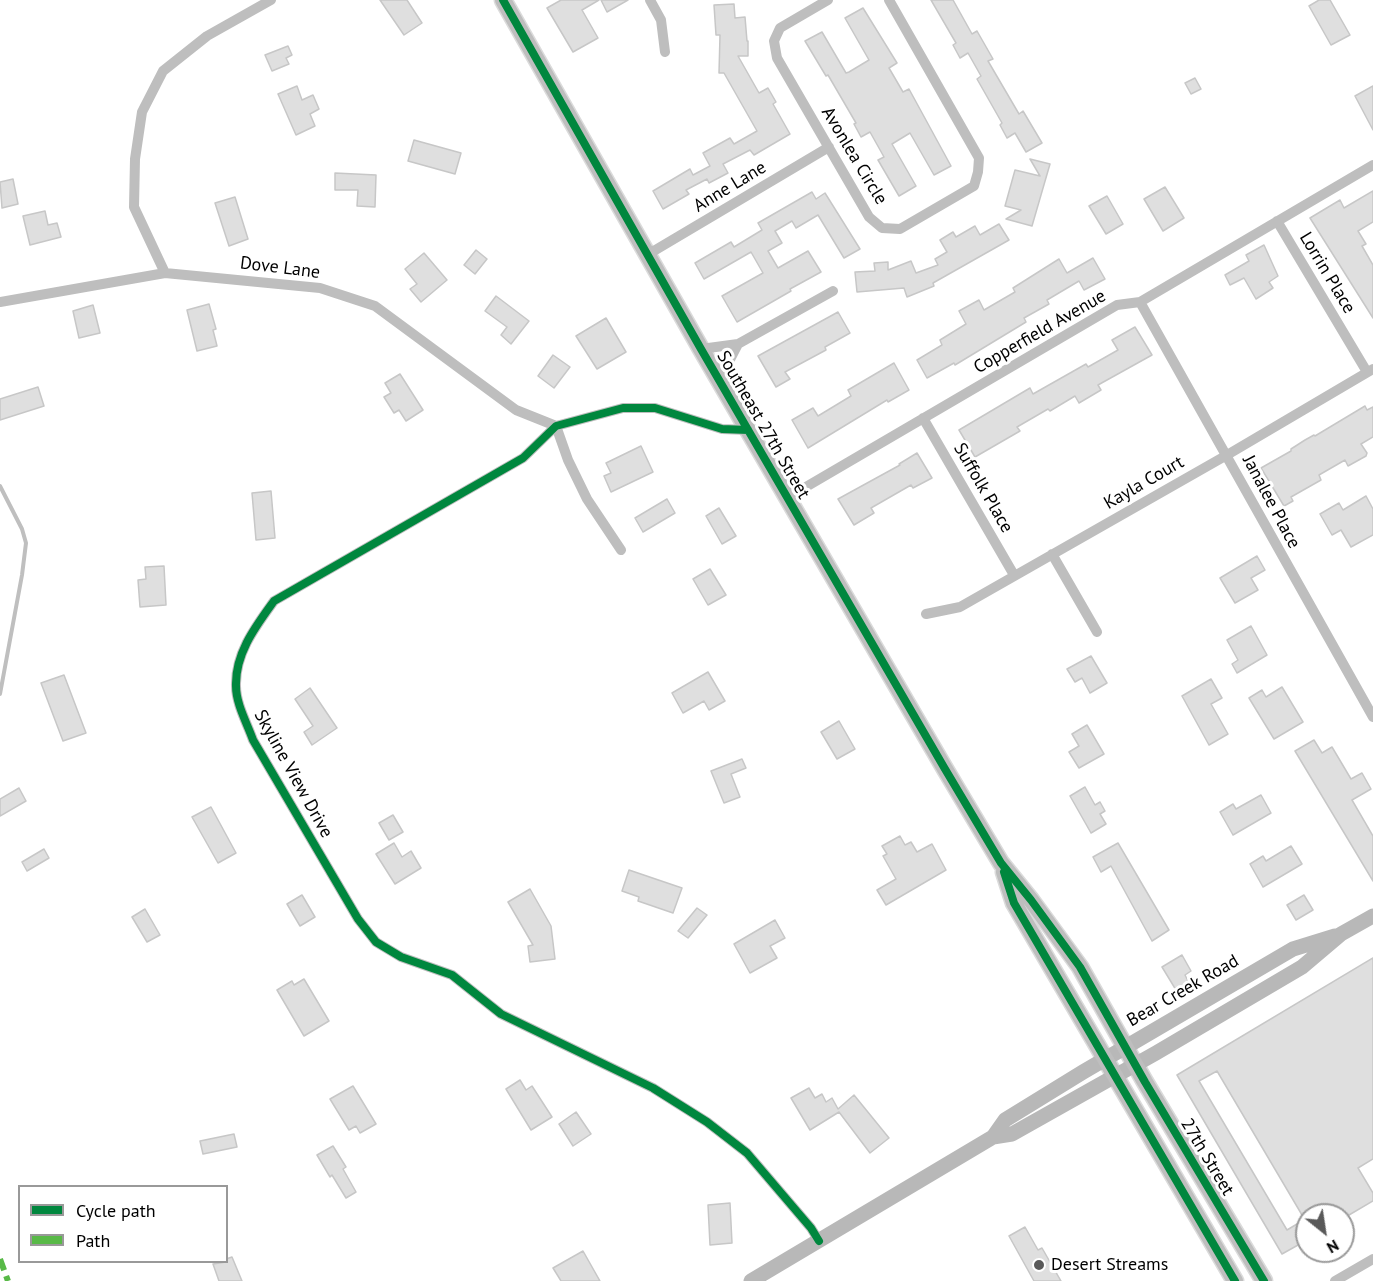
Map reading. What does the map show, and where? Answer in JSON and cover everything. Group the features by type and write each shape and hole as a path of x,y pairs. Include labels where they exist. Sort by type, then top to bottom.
{"main road":[{"name":"Southeast 27th Street","path":"505,1 719,381 1001,863 1080,967 1126,1047"},
{"name":"Southeast 27th Street","path":"1001,863 1014,903 1114,1077"},
{"name":"27th Street","path":"1126,1047 1264,1281"},
{"path":"1114,1077 1235,1281"}],"street":[{"path":"165,273 134,207 135,159 142,112 163,71 207,36 272,0"},
{"path":"650,0 661,20 665,52"},
{"name":"Avonlea Circle","path":"828,0 780,28 774,41 777,58 869,217 882,228 900,229 974,186 979,158 889,0"},
{"name":"Anne Lane","path":"647,255 829,147"},
{"name":"Copperfield Avenue","path":"787,498 1117,305 1140,302 1373,165"},
{"name":"Lorrin Place","path":"1277,221 1370,370"},
{"name":"Dove Lane","path":"0,302 165,273 320,288 375,306 516,410 556,426"},
{"path":"701,349 738,344 833,291"},
{"name":"Janalee Place","path":"1140,302 1373,717"},
{"path":"719,381 738,344"},
{"name":"Kayla Court","path":"926,614 960,607 1227,455 1370,370"},
{"name":"Skyline View Drive","path":"748,430 722,429 655,408 623,408 556,426 523,458 274,601 254,628 240,657 236,687 242,713 253,740 352,909 376,942 401,957 452,975 501,1014 653,1088 707,1122 747,1153 811,1228 819,1241"},
{"name":"Suffolk Place","path":"923,418 1014,575"},
{"path":"556,426 568,460 587,499 621,550"},
{"path":"1052,554 1097,632"},
{"name":"Bear Creek Road","path":"751,1281 993,1137 1012,1134 1136,1065 1302,967 1341,934 1373,916"},
{"name":"Bear Creek Road","path":"993,1137 1005,1120 1293,949 1341,934"},
{"path":"1335,1281 1373,1259"}],"building":[{"path":"380,0 407,0 422,23 404,35"},
{"path":"561,0 599,0 582,10 598,38 573,52 547,8"},
{"path":"601,0 628,0 607,12"},
{"path":"931,0 953,0 972,34 977,31 993,59 988,61 1019,114 1023,111 1042,143 1026,152 1015,133 1007,138 1000,125 1002,123 977,79 981,76 968,53 960,58 953,45 956,43"},
{"path":"1319,0 1330,0 1350,35 1331,45 1309,6"},
{"path":"734,4 735,18 745,17 748,41 748,56 738,56 759,93 768,88 776,102 773,104 790,134 754,155 750,150 723,164 728,173 709,183 707,179 686,190 689,194 663,209 653,191 690,169 693,175 710,166 703,153 730,138 734,144 757,131 724,73 719,73 720,35 716,35 714,5"},
{"path":"863,8 897,63 889,68 903,92 909,89 951,166 934,175 910,133 892,144 916,186 899,196 878,160 884,157 870,132 861,137 854,124 856,123 828,75 826,76 805,41 822,32 846,73 849,72 869,60 845,18"},
{"path":"288,46 292,55 286,58 289,64 272,71 265,55"},
{"path":"1195,78 1201,89 1191,94 1185,83"},
{"path":"297,86 302,100 313,95 319,109 310,114 315,126 296,135 278,94"},
{"path":"1373,86 1373,130 1355,96"},
{"path":"414,140 461,153 455,174 408,161"},
{"path":"1030,159 1050,164 1032,226 1006,219 1021,210 1005,206 1015,170 1040,176"},
{"path":"335,173 376,175 375,207 357,206 358,190 335,190"},
{"path":"13,179 18,204 2,208 0,182"},
{"path":"1165,187 1184,218 1163,231 1144,199"},
{"path":"1373,191 1373,222 1358,231 1366,244 1362,246 1373,265 1373,318 1310,218 1340,200 1344,208"},
{"path":"812,192 816,199 825,193 860,249 844,258 818,215 796,228 792,221 775,231 782,243 768,251 778,268 808,251 821,272 737,322 722,296 763,273 751,252 704,279 695,263 731,242 734,247 762,230 758,223"},
{"path":"1107,196 1123,224 1106,234 1089,206"},
{"path":"235,197 248,239 229,246 215,203"},
{"path":"45,211 48,225 57,223 61,237 30,245 23,216"},
{"path":"999,224 1009,240 933,283 934,286 907,297 904,288 857,292 855,272 875,271 874,263 888,262 888,270 911,261 916,273 938,265 935,259 947,252 940,240 953,232 956,237 975,226 980,235"},
{"path":"1264,245 1278,276 1269,282 1273,288 1256,299 1244,278 1230,285 1225,275 1249,261 1246,255"},
{"path":"476,250 487,259 475,274 464,265"},
{"path":"424,253 447,280 421,302 410,289 417,284 405,269"},
{"path":"1093,258 1105,279 1084,290 1079,281 1047,300 1049,304 1024,318 1026,322 955,365 954,363 927,378 917,360 942,345 940,340 966,324 959,311 979,300 984,310 1015,292 1013,288 1059,259 1067,273"},
{"path":"496,296 529,321 511,344 501,335 507,327 485,311"},
{"path":"209,304 216,329 213,330 217,346 197,351 187,310"},
{"path":"93,305 100,333 79,338 73,311"},
{"path":"838,312 850,333 825,347 826,350 785,372 790,379 776,387 758,356"},
{"path":"606,318 626,352 597,369 576,336"},
{"path":"1135,327 1152,355 1098,385 1101,390 1079,403 1075,396 1050,411 1048,409 1017,427 1020,431 975,457 959,430 1030,388 1033,394 1086,364 1088,367 1118,350 1112,340"},
{"path":"553,355 570,367 554,388 538,376"},
{"path":"894,363 909,390 888,402 887,400 808,448 792,420 813,408 818,416 851,396 848,390"},
{"path":"400,374 423,410 406,421 399,410 394,413 384,397 391,393 385,383"},
{"path":"38,387 44,406 0,420 0,399"},
{"path":"1365,406 1367,410 1373,407 1373,437 1361,444 1367,453 1366,456 1348,466 1345,460 1319,475 1321,480 1291,497 1293,501 1284,506 1261,468"},
{"path":"641,446 653,472 611,492 604,476 611,473 606,463"},
{"path":"917,453 932,478 913,488 911,485 871,508 874,513 854,525 838,499 900,465"},
{"path":"271,491 275,538 256,540 252,493"},
{"path":"1366,496 1373,509 1373,535 1351,547 1341,530 1332,535 1320,514 1339,503 1343,510"},
{"path":"667,499 675,513 643,532 635,518"},
{"path":"719,508 736,536 722,544 706,516"},
{"path":"1257,556 1265,570 1251,578 1258,590 1235,603 1220,578"},
{"path":"164,566 166,605 140,607 138,580 146,579 145,567"},
{"path":"710,569 726,595 708,605 693,579"},
{"path":"1251,626 1267,655 1237,673 1232,664 1238,660 1227,640"},
{"path":"1091,656 1107,683 1090,693 1082,678 1075,682 1067,669"},
{"path":"708,672 725,701 709,710 704,701 683,713 672,693"},
{"path":"64,675 86,733 63,741 41,683"},
{"path":"1211,679 1222,698 1211,704 1228,734 1209,745 1182,696"},
{"path":"1282,687 1303,722 1274,739 1249,698 1262,690 1266,697"},
{"path":"310,688 337,728 312,745 304,732 313,726 295,699"},
{"path":"839,721 855,749 837,759 821,732"},
{"path":"1087,725 1104,754 1079,768 1069,752 1079,746 1072,734"},
{"path":"1314,740 1322,753 1332,747 1351,779 1362,773 1371,789 1352,800 1373,836 1373,881 1295,751"},
{"path":"742,759 746,768 731,774 740,797 724,803 711,771"},
{"path":"1085,787 1095,805 1100,802 1105,811 1100,814 1106,824 1091,833 1070,796"},
{"path":"19,788 26,801 0,816 0,799"},
{"path":"1261,795 1271,813 1233,835 1220,812 1233,804 1236,809"},
{"path":"211,807 236,853 218,863 192,817"},
{"path":"393,815 403,832 389,840 379,823"},
{"path":"900,836 905,845 911,842 917,852 932,844 946,870 886,905 877,890 896,879 883,856 887,854 882,846"},
{"path":"394,843 402,857 411,851 421,868 395,884 376,854"},
{"path":"1118,843 1169,930 1152,941 1111,866 1101,872 1093,857"},
{"path":"1291,846 1302,864 1263,887 1250,864 1263,856 1266,861"},
{"path":"44,849 49,858 27,871 22,862"},
{"path":"629,870 682,888 673,913 638,901 639,897 622,891"},
{"path":"530,889 551,926 555,959 530,962 528,946 533,945 508,902"},
{"path":"302,895 315,917 300,926 287,904"},
{"path":"1304,895 1313,910 1296,920 1287,905"},
{"path":"697,908 707,915 688,938 678,931"},
{"path":"145,909 160,935 147,942 132,917"},
{"path":"775,920 785,938 770,946 777,958 750,973 734,944"},
{"path":"1182,955 1191,971 1185,975 1189,983 1176,990 1162,967"},
{"path":"1373,958 1373,1159 1358,1168 1373,1193 1373,1201 1355,1212 1355,1203 1295,1203 1217,1071 1199,1081 1287,1230 1295,1225 1295,1247 1282,1254 1177,1075"},
{"path":"304,979 329,1021 304,1036 277,990 292,981 294,985"},
{"path":"520,1080 526,1090 532,1086 552,1117 531,1130 506,1089"},
{"path":"353,1086 376,1124 360,1133 356,1126 349,1130 330,1099"},
{"path":"809,1088 815,1098 822,1094 826,1102 832,1098 838,1109 854,1095 889,1138 870,1153 839,1112 810,1130 791,1098"},
{"path":"576,1112 591,1134 573,1146 559,1124"},
{"path":"234,1134 237,1147 203,1154 200,1141"},
{"path":"333,1146 346,1167 343,1169 356,1192 346,1198 317,1155"},
{"path":"730,1203 732,1243 710,1245 708,1205"},
{"name":"Desert Streams","path":"1025,1227 1038,1250 1042,1248 1061,1281 1034,1281 1009,1236"},
{"path":"583,1251 600,1281 561,1281 553,1268"},
{"path":"232,1257 242,1281 219,1281 213,1264 228,1263 228,1258"}],"waterway":[{"path":"0,486 22,529 26,543 0,694"}],"marked path":[{"path":"0,1259 8,1281"}],"cycle path":[{"path":"503,0 701,349 945,769 1001,863 1080,967 1145,1082 1264,1281"},
{"path":"748,430 722,429 655,408 623,408 556,426 523,458 274,601 243,651 239,662 236,693 253,740 358,919 376,942 401,957 452,975 501,1014 653,1088 707,1122 747,1153 811,1228 819,1241"},
{"path":"1004,872 1014,903 1235,1281"}],"place":[{"name":"Desert Streams","path":"1039,1265"}]}
